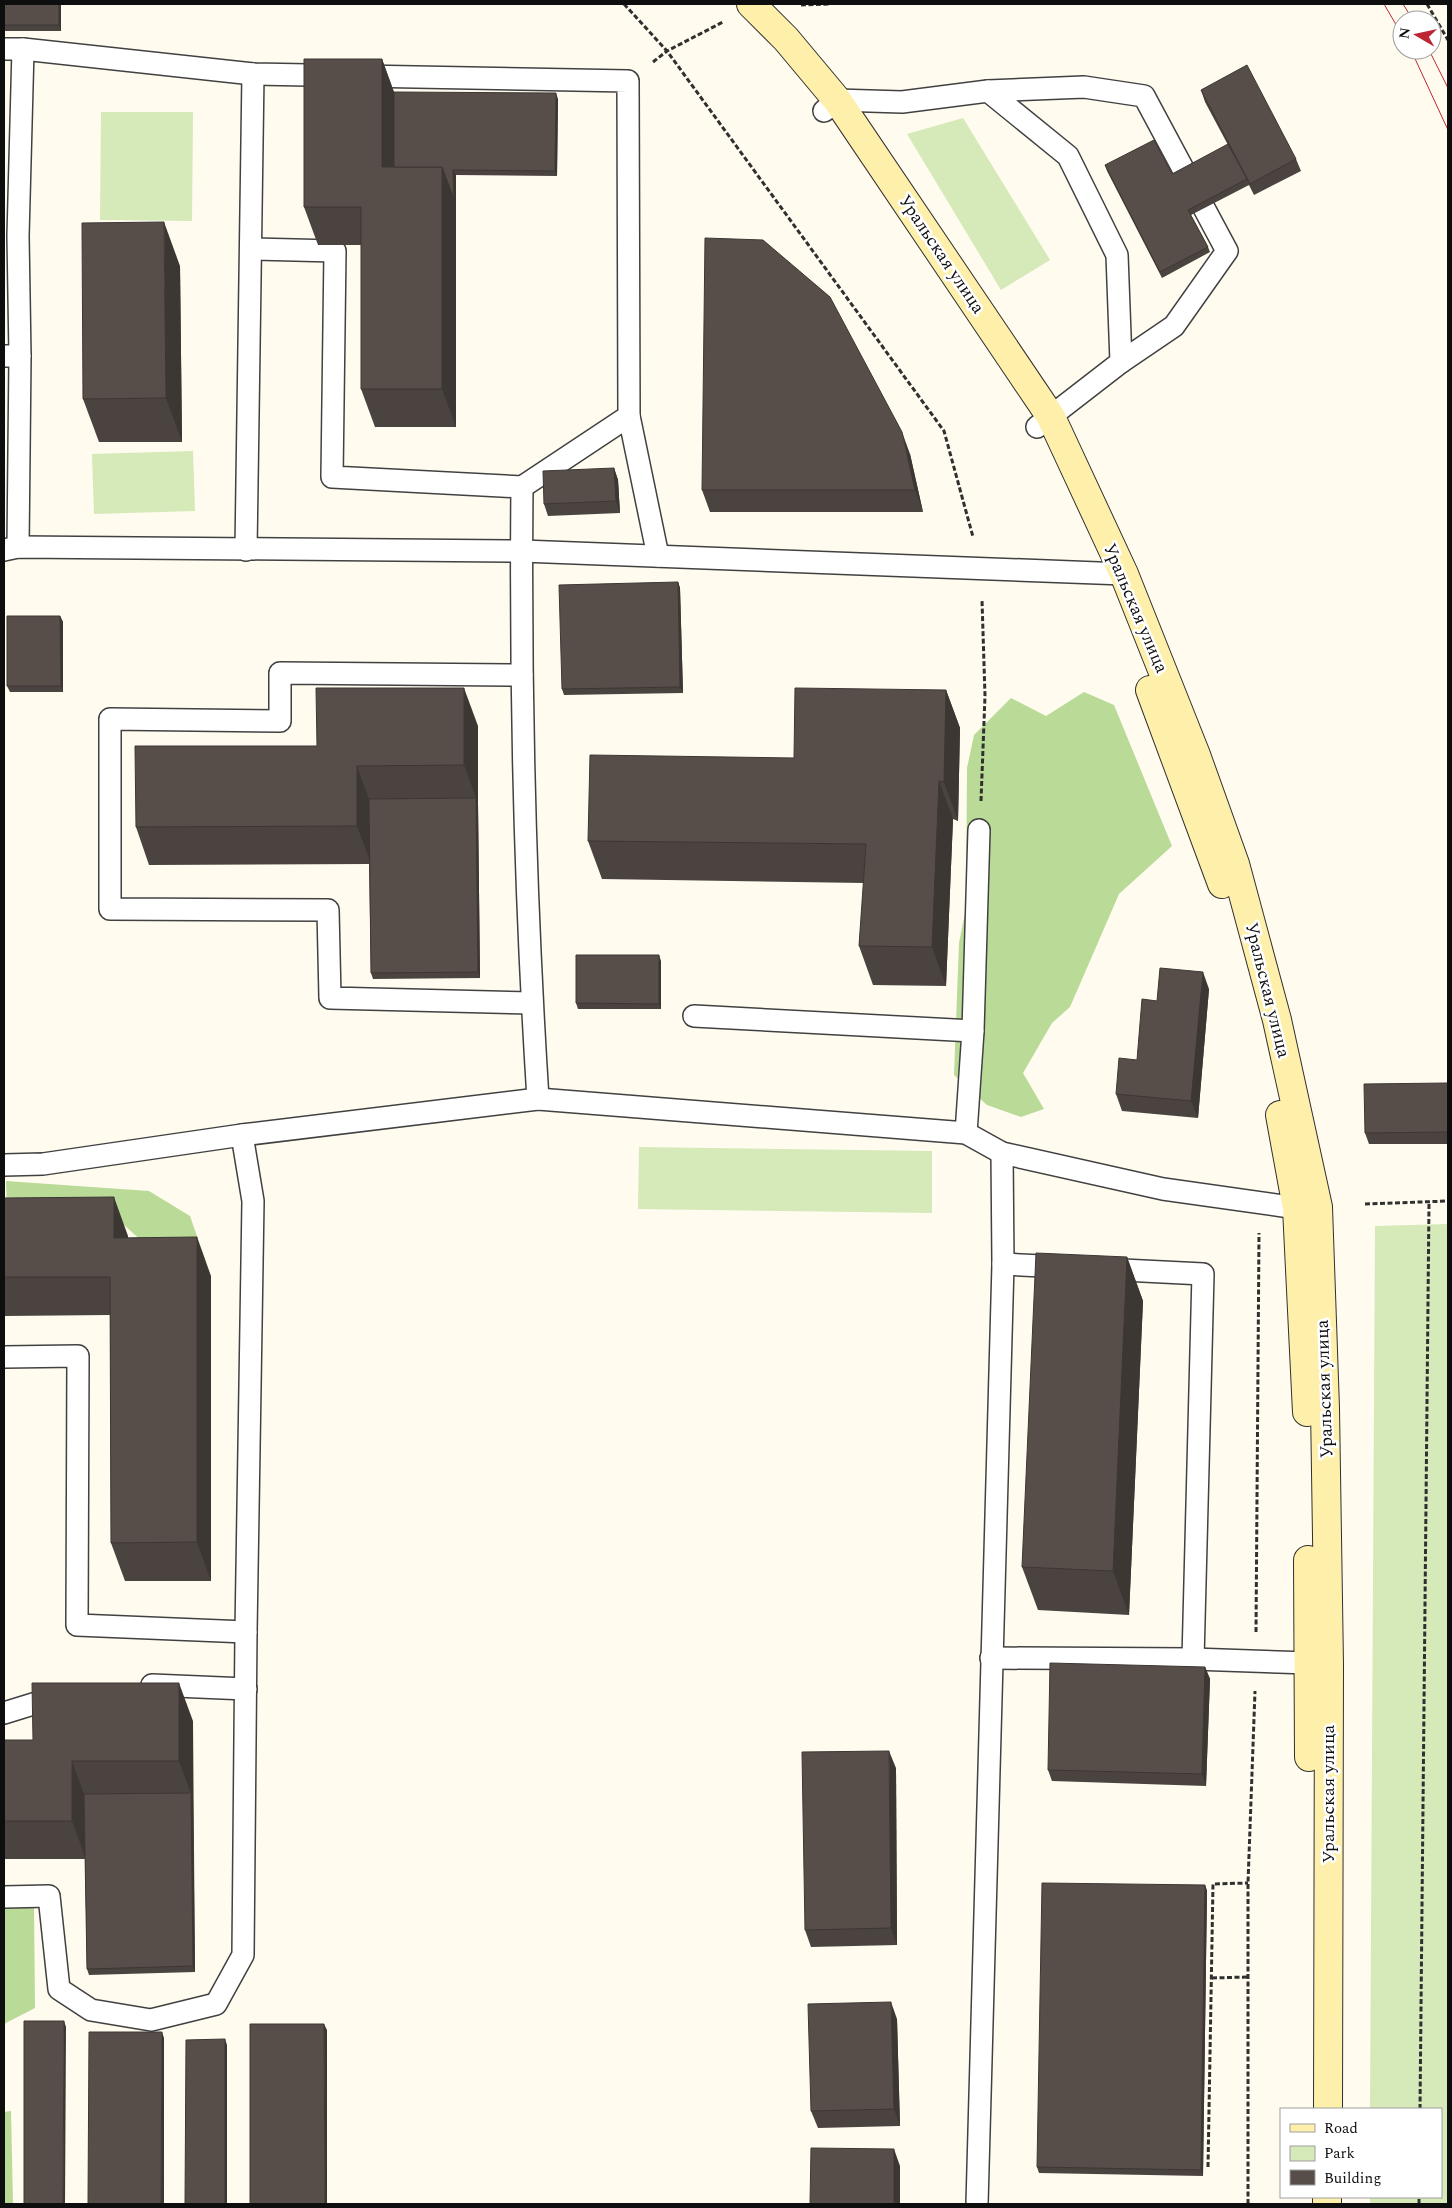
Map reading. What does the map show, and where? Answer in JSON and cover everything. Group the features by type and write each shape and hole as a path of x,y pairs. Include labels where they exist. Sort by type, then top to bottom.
{"main road":[{"name":"Уральская улица","path":"732,4 831,105"},
{"name":"Уральская улица","path":"751,4 786,39 1044,422 1115,573 1196,755 1234,864 1277,1020 1307,1207 1325,1408 1328,1664 1328,2108"},
{"name":"Уральская улица","path":"1307,1207 1311,2108"}],"lane":[{"path":"658,556 629,416 628,80 253,74 13,49 11,549 522,551 1115,573"},
{"path":"246,550 253,74"},
{"path":"831,105 902,102 988,91 1084,87 1144,96 1227,251 1174,326 1121,362 1044,422"},
{"path":"988,91 1068,156 1117,255 1121,362"},
{"path":"251,249 335,251 332,477 522,487 629,416"},
{"path":"522,487 522,676 532,1003 538,1099"},
{"path":"522,676 280,673 280,722 110,719 110,909 328,910 330,998 532,1003"},
{"path":"966,1133 973,1031 979,830"},
{"path":"694,1016 973,1031"},
{"path":"4,1165 43,1164 242,1135 538,1099 966,1133 1002,1153 1163,1189 1307,1207"},
{"path":"4,1897 49,1896 59,1989 91,2010 151,2020 216,2004 243,1955 253,1201 242,1135"},
{"path":"977,2204 1003,1264 1002,1153"},
{"path":"1003,1264 1203,1274 1193,1660"},
{"path":"4,1357 78,1356 77,1625 246,1632"},
{"path":"991,1658 1309,1663"},
{"path":"130,1685 246,1689"},
{"path":"4,1713 74,1692"}],"path":[{"path":"624,4 667,51 944,431 982,568 985,696 979,830"},
{"path":"1427,4 1448,40"},
{"path":"1420,2108 1429,1202"},
{"path":"1365,1204 1448,1202"},
{"path":"1248,2204 1248,1883 1256,1661 1260,1229"},
{"path":"1208,2166 1213,1884 1248,1883"},
{"path":"1212,1978 1248,1977"}],"green space":[{"path":"101,112 193,112 192,221 100,220"},
{"path":"963,118 1050,260 1001,290 907,134"},
{"path":"193,451 195,511 94,514 92,454"},
{"path":"1084,692 1114,705 1172,846 1119,894 1070,1007 1052,1023 1023,1073 1044,1109 1021,1117 987,1105 954,1075 959,943 966,908 967,768 974,735 1011,698 1046,716"},
{"path":"639,1147 932,1151 932,1213 638,1209"},
{"path":"6,1181 149,1191 190,1216 206,1262 157,1255 111,1213 7,1213"},
{"path":"1448,1224 1448,2204 1370,2204 1370,2198 1442,2198 1442,2108 1370,2108 1375,1226"},
{"path":"34,1904 35,2008 4,2024 4,1905"},
{"path":"11,2111 13,2204 4,2204 4,2112"}],"building":[{"path":"4,4 59,4 59,25 4,25"},
{"path":"304,59 382,59 382,167 442,167 442,389 361,389 361,207 304,207"},
{"path":"1247,65 1296,159 1250,184 1201,90"},
{"path":"394,92 556,93 555,171 453,170 454,199 442,167 394,167"},
{"path":"1154,140 1172,174 1228,144 1247,179 1188,210 1208,247 1160,272 1105,165"},
{"path":"164,222 166,398 83,399 82,223"},
{"path":"705,238 763,240 830,297 902,432 915,490 702,490"},
{"path":"614,468 616,501 544,504 543,471"},
{"path":"678,582 680,687 562,689 559,585"},
{"path":"7,616 60,616 61,686 7,686"},
{"path":"316,688 464,688 464,765 357,766 357,826 136,827 135,746 317,746"},
{"path":"795,688 946,690 944,782 939,781 932,947 859,946 866,844 588,841 590,755 794,758"},
{"path":"476,798 478,972 371,973 369,799"},
{"path":"576,955 659,955 659,1004 576,1003"},
{"path":"1160,968 1203,972 1191,1101 1116,1094 1119,1058 1137,1060 1142,999 1157,1001"},
{"path":"1448,1083 1448,1132 1365,1133 1364,1084"},
{"path":"114,1197 114,1238 197,1237 197,1542 111,1543 110,1277 4,1277 4,1198"},
{"path":"1036,1253 1127,1257 1113,1571 1022,1567"},
{"path":"1050,1663 1205,1667 1202,1774 1048,1770"},
{"path":"32,1683 179,1683 179,1761 72,1761 72,1821 4,1821 4,1740 33,1740"},
{"path":"889,1751 891,1928 805,1930 802,1752"},
{"path":"191,1793 193,1966 87,1969 84,1794"},
{"path":"1042,1883 1205,1885 1201,2170 1037,2167"},
{"path":"891,2002 894,2109 811,2111 808,2004"},
{"path":"24,2021 64,2021 63,2204 24,2204"},
{"path":"250,2024 324,2024 325,2204 250,2204"},
{"path":"89,2032 162,2032 161,2204 88,2204"},
{"path":"225,2039 225,2204 185,2204 186,2040"},
{"path":"811,2148 894,2149 894,2204 810,2204"}],"tram line":[{"path":"1384,4 1392,18"},
{"path":"1403,4 1407,10"},
{"path":"1416,60 1448,130"},
{"path":"1434,60 1448,88"}]}
